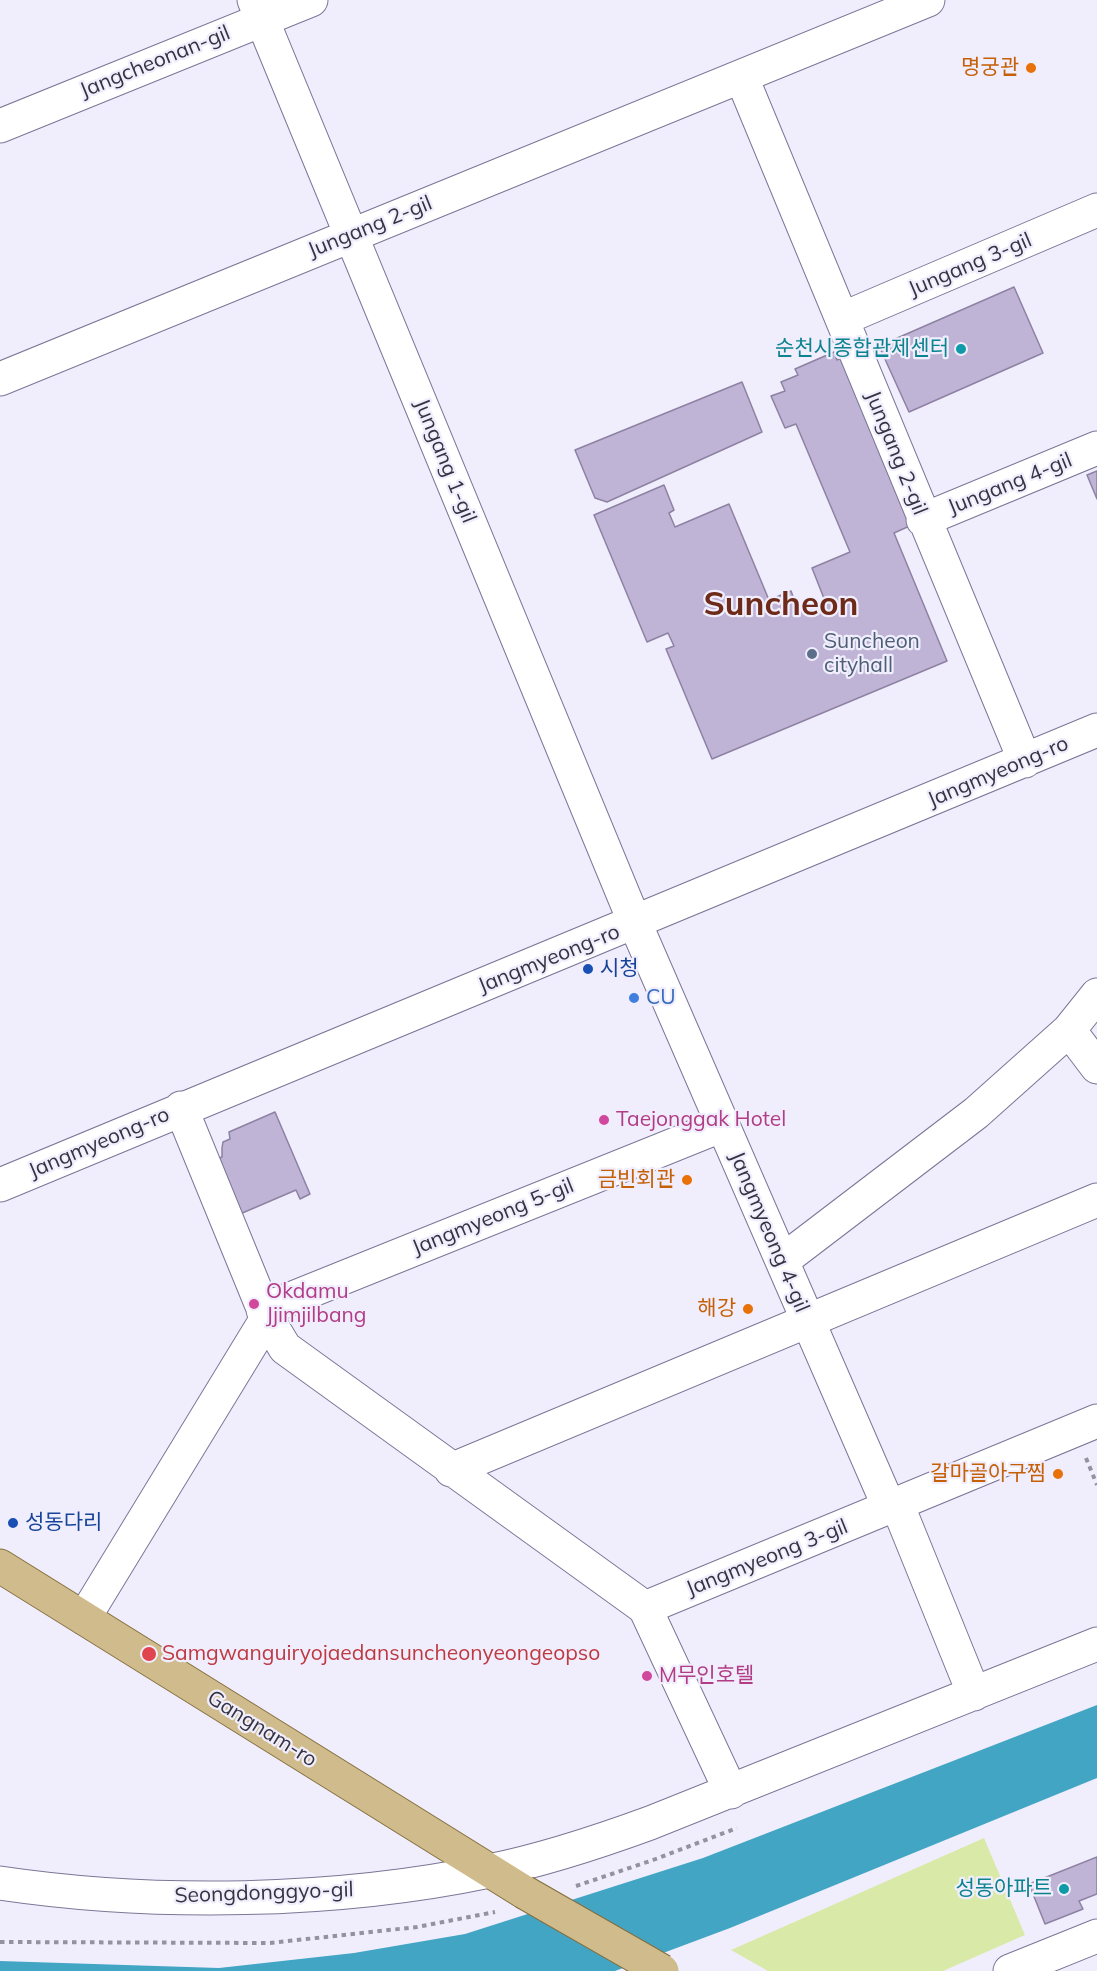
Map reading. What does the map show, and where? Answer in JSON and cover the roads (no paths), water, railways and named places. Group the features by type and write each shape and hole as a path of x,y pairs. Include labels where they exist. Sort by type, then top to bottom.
{"main road":[{"name":"Gangnam-ro","path":"0,1566 524,1892 662,1971"}],"street":[{"name":"Jangcheonan-gil","path":"0,126 258,9 311,0"},
{"name":"Jungang 2-gil","path":"0,378 742,78 927,0"},
{"name":"Jungang 1-gil","path":"258,9 635,923"},
{"name":"Jungang 2-gil","path":"742,78 1024,761"},
{"name":"Jungang 3-gil","path":"842,319 1097,210"},
{"name":"Jungang 4-gil","path":"923,520 1097,448"},
{"name":"Jangmyeong-ro","path":"0,1185 1097,730"},
{"name":"Jangmyeong 4-gil","path":"635,923 974,1694"},
{"path":"782,1261 976,1113 1070,1030 1097,995"},
{"path":"1070,1030 1097,1067"},
{"path":"182,1108 265,1314 285,1348 304,1365 645,1608 731,1792"},
{"name":"Jangmyeong 5-gil","path":"265,1314 723,1125"},
{"path":"451,1470 809,1323 1097,1200"},
{"path":"84,1618 265,1314"},
{"name":"Jangmyeong 3-gil","path":"645,1608 1097,1421"},
{"name":"Seongdonggyo-gil","path":"0,1882 91,1893 212,1899 388,1888 491,1871 575,1850 731,1792 1097,1644"},
{"path":"1010,1971 1097,1936"}],"water":[{"path":"1097,1705 1097,1778 730,1928 615,1971 0,1971 0,1961 219,1968 354,1953 465,1934 703,1858"}],"place":[{"name":"명궁관","path":"1031,68"},
{"name":"순천시종합관제센터","path":"961,349"},
{"name":"Suncheon cityhall","path":"812,654"},
{"name":"시청","path":"588,969"},
{"name":"CU","path":"634,998"},
{"name":"Taejonggak Hotel","path":"604,1120"},
{"name":"금빈회관","path":"687,1180"},
{"name":"Okdamu Jjimjilbang","path":"254,1304"},
{"name":"해강","path":"748,1309"},
{"name":"갈마골아구찜","path":"1058,1474"},
{"name":"성동다리","path":"13,1523"},
{"name":"Samgwanguiryojaedansuncheonyeongeopso","path":"149,1654"},
{"name":"M무인호텔","path":"647,1676"},
{"name":"성동아파트","path":"1064,1889"}],"district":[{"name":"Suncheon","path":"781,605"}]}
